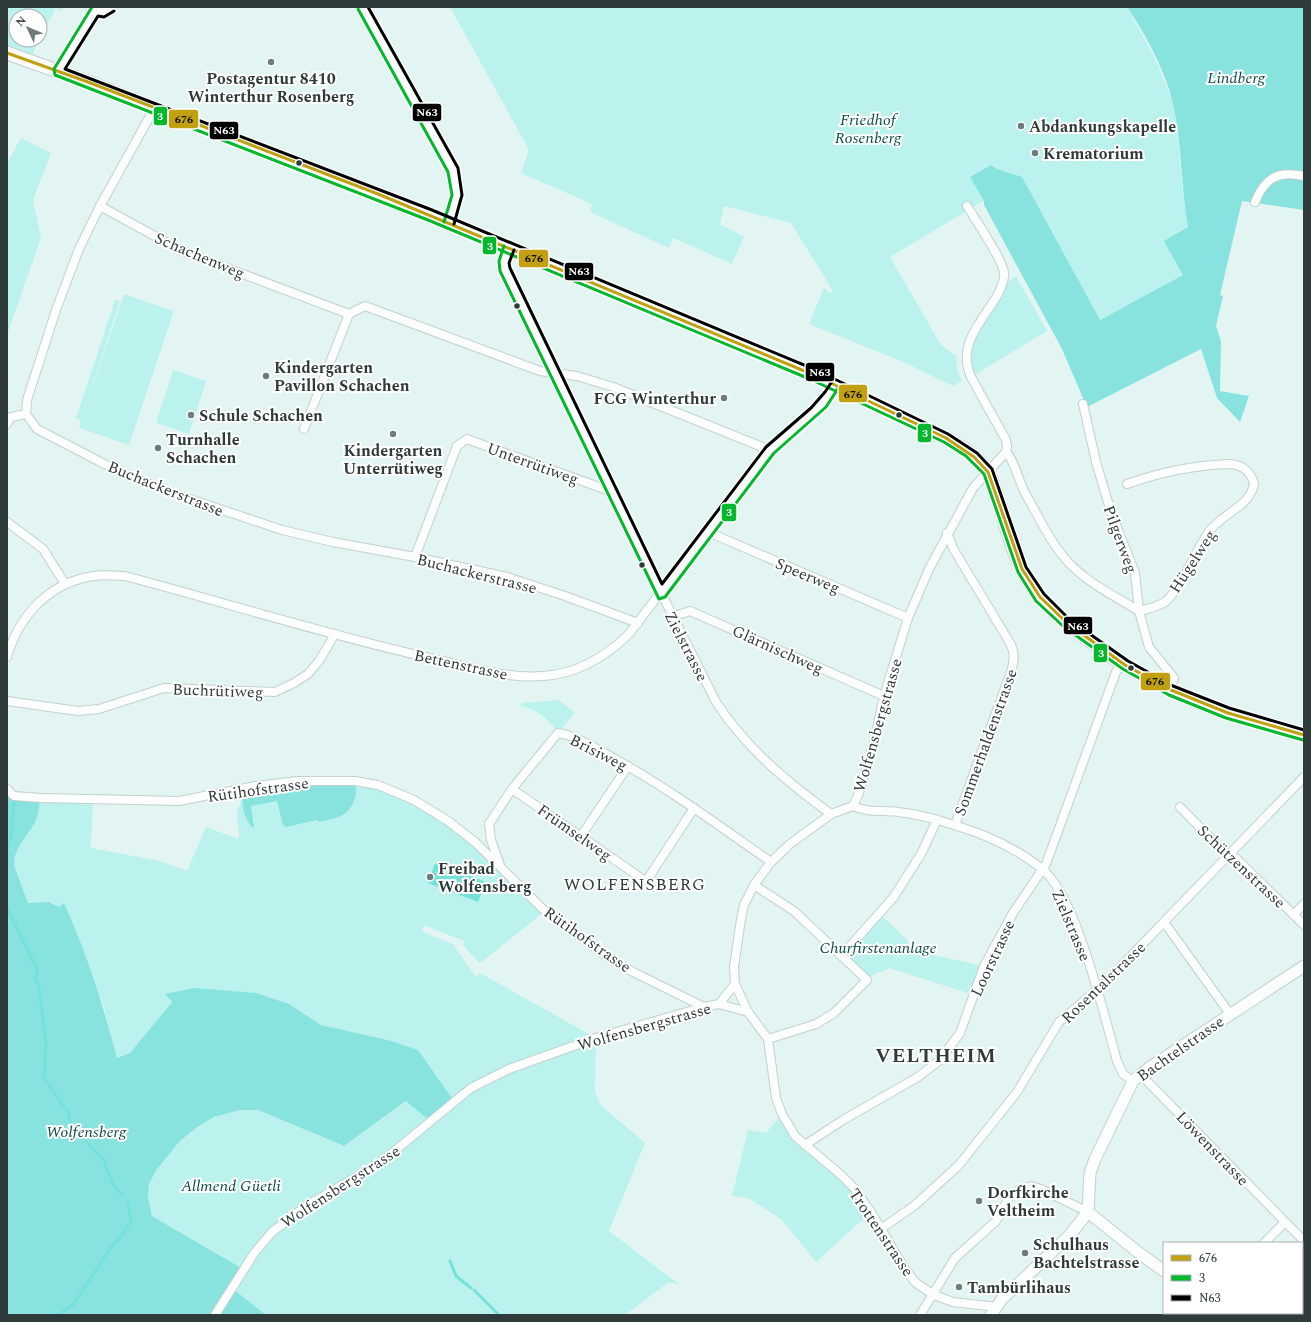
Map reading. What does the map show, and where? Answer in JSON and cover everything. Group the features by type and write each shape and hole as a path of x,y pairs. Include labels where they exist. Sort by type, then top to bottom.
{"main road":[{"path":"362,7 453,170 457,194 449,223"},
{"path":"7,52 378,194 449,223 835,385 946,438 976,458 988,472 1019,560 1028,581 1043,601 1070,626 1122,663 1170,689 1220,710 1304,735"}],"street":[{"path":"58,71 93,9 103,12 112,7"},
{"path":"7,424 11,417 26,414 27,400 56,310 79,248 100,206 154,109"},
{"path":"1255,202 1260,189 1271,179 1280,174 1304,176"},
{"name":"Schachenweg","path":"100,206 182,251 349,314"},
{"path":"967,206 1004,270 1001,287 970,336 966,357 967,368 1006,440 1008,447 1006,452 1010,456 1018,482 1051,537 1070,564 1089,580 1139,611"},
{"name":"Zielstrasse","path":"508,248 504,262 505,269 610,491 716,702 731,725 754,752 782,777 831,814"},
{"path":"304,429 349,314 365,306 540,371 577,376 613,387 770,450"},
{"name":"Bettenstrasse","path":"7,657 14,636 25,618 38,602 65,584 95,576 125,576 378,646 485,670 521,676 543,676 567,672 595,661 620,643 661,594 770,450 781,438 826,400 835,385"},
{"name":"Pilgerweg","path":"1083,404 1096,462 1109,505 1135,573 1139,611 1149,647 1174,678 1170,689"},
{"name":"Buchackerstrasse","path":"26,414 37,430 114,469 169,492 282,530 357,547 415,557 507,577 565,596 638,623"},
{"name":"Unterrütiweg","path":"415,557 457,446 467,439 610,491"},
{"name":"Wolfensbergstrasse","path":"215,1315 255,1252 272,1232 305,1207 380,1163 471,1088 509,1069 596,1038 719,1004 735,984 735,961 741,920 744,905 754,885 771,862 790,844 831,814 853,806 859,793 874,742 884,696 908,618 947,533 973,488 1006,452"},
{"name":"Hügelweg","path":"1127,484 1155,474 1185,467 1230,464 1237,465 1248,471 1254,483 1250,497 1220,520 1211,529 1174,591 1166,601 1156,607 1139,611"},
{"path":"7,522 43,549 65,584"},
{"name":"Speerweg","path":"708,532 908,618"},
{"name":"Sommerhaldenstrasse","path":"947,533 954,550 1014,650 1012,669 955,825"},
{"name":"Glärnischweg","path":"672,617 690,610 884,696"},
{"name":"Buchrütiweg","path":"7,701 78,711 99,709 164,688 275,692 308,674 319,661 335,634"},
{"name":"Loorstrasse","path":"805,1145 843,1120 918,1077 940,1060 960,1033 984,966 1013,912 1046,864 1116,672 1122,663"},
{"name":"Brisiweg","path":"501,868 491,840 489,824 512,789 558,733 571,735 628,766 694,808 771,862"},
{"path":"581,836 628,766"},
{"name":"Rosentalstrasse","path":"882,1228 914,1206 959,1165 1017,1092 1059,1022 1097,990 1304,777"},
{"name":"Rütihofstrasse","path":"7,789 14,796 41,798 179,801 296,780 355,781 378,784 414,800 448,820 501,868 545,911 606,956 633,972 704,1007"},
{"name":"Frümselweg","path":"512,789 644,880 647,880 694,808"},
{"name":"Zielstrasse","path":"853,806 862,810 899,812 955,825 985,837 1042,868 1053,881 1079,932 1117,1062 1123,1074 1137,1078"},
{"name":"Schützenstrasse","path":"1180,807 1221,848 1237,859 1304,924"},
{"path":"842,955 893,898 921,854 937,820"},
{"path":"754,885 794,911 867,980 834,1013 816,1024 768,1039"},
{"path":"1294,914 1304,904"},
{"path":"1164,922 1230,1014"},
{"name":"Bachtelstrasse","path":"1088,1212 1090,1173 1095,1159 1137,1078 1230,1014 1304,966"},
{"name":"Trottenstrasse","path":"735,984 748,1012 768,1039 776,1098 782,1114 795,1136 854,1188 882,1228 905,1269 916,1283 934,1295 994,1311"},
{"path":"719,1004 748,1012"},
{"name":"Löwenstrasse","path":"1137,1078 1304,1241"},
{"path":"920,1315 934,1295 955,1258 996,1221 1010,1196 1031,1186 1041,1189 1088,1212 1163,1270"},
{"path":"994,1311 1016,1286 1069,1236 1088,1212"},
{"path":"1265,1242 1285,1222"}],"green space":[{"path":"7,7 62,7 62,11 56,8 48,22 48,8 8,8 8,48 35,48 30,61 7,53"},
{"name":"Friedhof Rosenberg","path":"450,7 1127,7 1154,56 1172,100 1176,122 1184,203 1200,291 1099,356 1007,187 890,257 941,345 956,356 957,370 962,381 953,386 901,361 809,324 824,288 830,293 833,291 791,223 724,206 720,224 744,237 732,264 673,238 669,248 590,212 592,204 521,173 529,150"},
{"name":"Lindberg","path":"1127,7 1304,7 1304,210 1242,201 1220,295 1223,296 1216,326 1221,341 1220,391 1249,396 1240,422 1217,398 1201,349 1087,407 1061,347 970,177 991,165 997,169 1022,177 1100,320 1183,275 1164,241 1188,227 1179,138 1174,109 1162,69 1142,30"},
{"path":"21,138 51,153 33,200 41,238 7,335 7,163"},
{"path":"1016,276 1047,331 974,375 970,356 973,341 1009,281"},
{"path":"124,294 174,311 129,445 79,428 81,420 76,418 115,300 120,301 84,411"},
{"path":"173,370 206,381 189,434 156,423"},
{"path":"559,700 575,713 558,733 542,715 531,709 520,706 522,703"},
{"path":"355,781 356,791 352,805 349,810 341,816 333,819 319,822 317,820 286,827 283,825 277,801 251,806 254,829 247,820 243,810 243,799 246,788"},
{"name":"Allmend Güetli","path":"378,785 448,821 545,911 479,963 463,945 464,941 424,925 422,929 425,933 453,944 476,977 480,973 596,1038 595,1092 601,1105 645,1143 609,1231 680,1285 669,1282 625,1315 266,1315 232,1288 243,1269 152,1216 148,1197 149,1184 157,1169 180,1141 196,1128 214,1117 240,1110 258,1110 344,1146 407,1101 388,1040 321,1025 289,1004 165,994 172,1002 130,1053 117,1058 104,1008 64,903 59,907 49,902 28,903 15,868 14,861 18,849 36,820 41,798 93,799 91,848 160,861 187,871 206,827 239,839 237,812 246,788"},
{"name":"Wolfensberg","path":"7,789 14,796 41,798 36,820 18,849 14,861 15,868 28,903 49,902 59,907 64,903 94,979 117,1058 130,1053 172,1002 165,994 194,988 256,993 289,1004 321,1025 388,1040 418,1050 454,1101 431,1122 406,1101 344,1146 258,1110 240,1110 214,1117 196,1128 180,1141 157,1169 149,1184 148,1197 152,1216 243,1269 232,1288 266,1315 7,1315"},
{"name":"Churfirstenanlage","path":"881,915 910,943 905,945 894,962 906,948 911,946 918,952 984,966 974,995 889,968 882,972 878,972 867,980 842,955"},
{"path":"782,1114 795,1136 841,1175 871,1212 816,1262 782,1220 748,1198 732,1196 748,1130 766,1133"}],"shaded area":[{"path":"435,863 486,882 478,902 428,883"}],"waterway":[{"path":"7,848 11,838 14,802"},
{"path":"7,908 38,971 35,978 39,988 46,1043 44,1078 69,1114 69,1118 80,1134 104,1159 106,1168 114,1186 123,1196"},
{"path":"58,1315 74,1304 113,1244 117,1242 131,1221 128,1202"},
{"path":"450,1261 456,1276 471,1288"},
{"path":"474,1290 499,1315"}],"transit line":[{"name":"3","path":"92,7 54,69 55,75 428,220 812,380 944,442 966,456 984,474 1018,572 1036,601 1064,627 1123,669 1169,695 1226,718 1303,740"},
{"name":"N63","path":"368,7 458,168 462,195 454,224"},
{"name":"3","path":"358,9 448,172 452,195 444,222"},
{"name":"N63","path":"114,11 104,17 98,16 65,69 432,210 816,370 948,434 977,453 992,469 1026,567 1044,594 1070,620 1128,661 1173,686 1229,708 1304,730"},
{"name":"676","path":"7,53 88,82 378,194 814,375 946,438 974,457 988,472 1022,569 1040,597 1067,623 1125,665 1171,690 1228,713 1304,735"},
{"name":"3","path":"504,246 499,261 500,271 659,599 665,597 774,453 826,407 839,387"},
{"name":"N63","path":"514,250 509,263 510,268 662,584 766,447 811,408 831,383"}],"place":[{"name":"Postagentur 8410 Winterthur Rosenberg","path":"271,62"},
{"name":"Abdankungskapelle","path":"1021,126"},
{"name":"Krematorium","path":"1035,153"},
{"name":"Kindergarten Pavillon Schachen","path":"266,376"},
{"name":"FCG Winterthur","path":"724,398"},
{"name":"Schule Schachen","path":"191,415"},
{"name":"Kindergarten Unterrütiweg","path":"393,434"},
{"name":"Turnhalle Schachen","path":"158,448"},
{"name":"Freibad Wolfensberg","path":"430,877"},
{"name":"Dorfkirche Veltheim","path":"979,1201"},
{"name":"Schulhaus Bachtelstrasse","path":"1025,1253"},
{"name":"Tambürlihaus","path":"959,1287"}],"district":[{"name":"WOLFENSBERG","path":"635,884"},
{"name":"VELTHEIM","path":"936,1055"}]}
